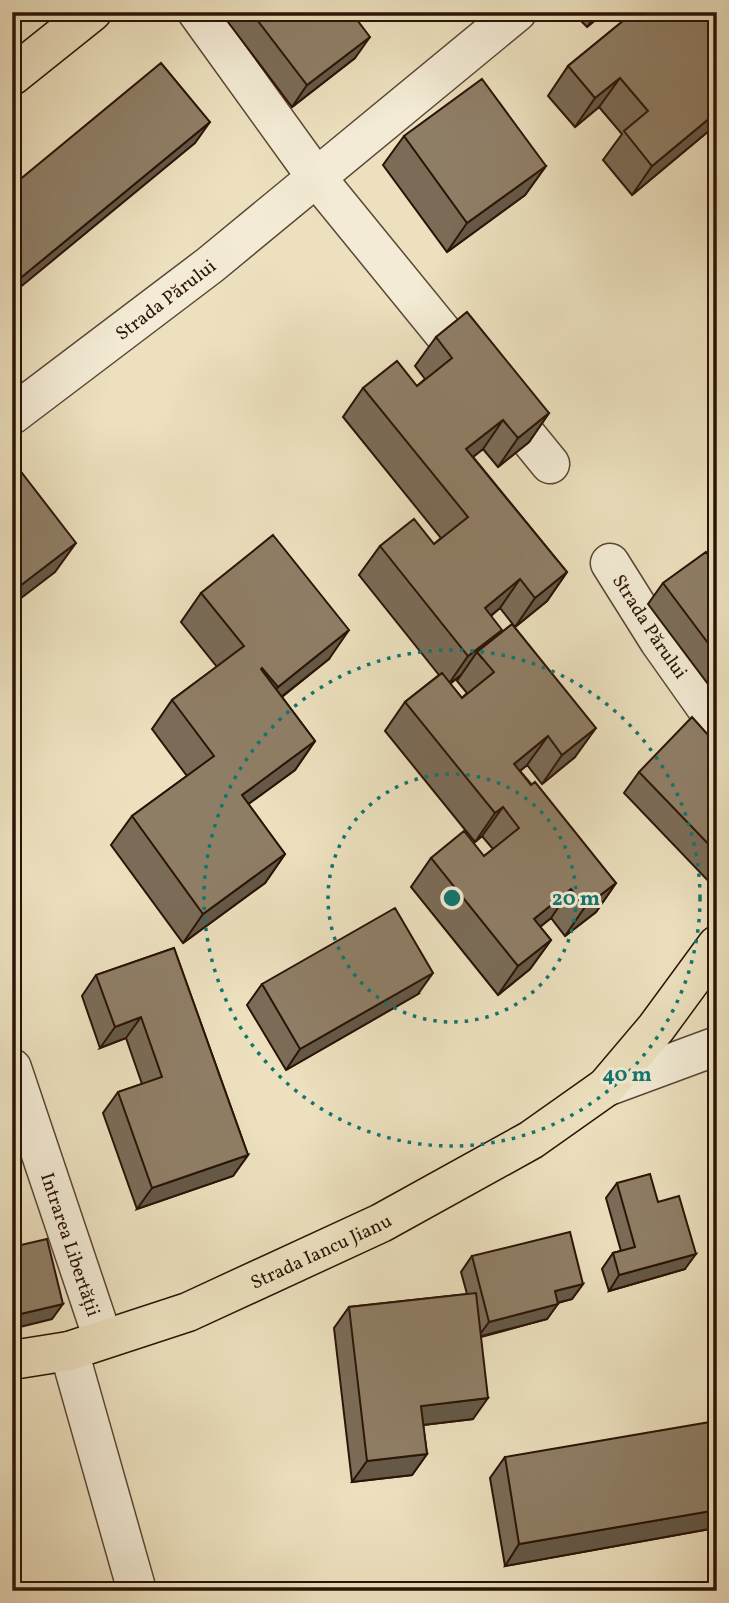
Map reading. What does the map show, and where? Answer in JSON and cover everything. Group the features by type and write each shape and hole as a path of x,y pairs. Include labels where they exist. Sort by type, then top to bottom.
{"main road":[{"path":"12,76 92,12"},
{"name":"Strada Iancu Jianu","path":"12,1360 86,1345 188,1312 381,1223 531,1140 606,1087 656,1028 717,945"}],"street":[{"path":"197,12 316,177 550,464"},
{"name":"Strada Părului","path":"12,415 210,265 517,12"},
{"name":"Strada Părului","path":"610,563 659,642 717,723"},
{"name":"Strada Iancu Jianu","path":"606,1087 717,1046"},
{"name":"Intrarea Libertății","path":"12,1068 86,1345 137,1591"}],"building":[{"path":"251,12 351,12 370,37 307,85"},
{"path":"586,12 601,12 593,19"},
{"path":"634,12 717,12 717,112 652,166 624,131 648,111 620,78 595,98 568,66"},
{"path":"161,63 210,122 12,285 12,186"},
{"path":"482,79 546,166 467,223 404,136"},
{"path":"467,312 549,413 518,438 503,420 466,449 567,572 535,598 520,579 485,608 502,630 468,656 380,546 414,519 434,544 468,517 363,388 397,361 417,386 452,358 436,337"},
{"path":"12,460 76,543 12,592"},
{"path":"273,535 349,630 278,687 261,669 315,741 242,795 285,854 203,914 132,816 214,756 172,700 244,646 201,593"},
{"path":"706,552 717,567 717,655 663,583"},
{"path":"512,624 596,728 562,755 548,736 514,764 531,785 535,782 616,883 585,907 571,889 534,919 551,940 518,966 431,858 464,831 484,856 519,828 503,807 495,813 405,702 442,673 462,698 494,672 477,652"},
{"path":"692,717 717,745 717,853 639,772"},
{"path":"395,908 433,973 300,1049 262,984"},
{"path":"174,948 248,1155 152,1188 118,1092 162,1077 141,1017 115,1027 96,975"},
{"path":"650,1174 658,1202 679,1196 696,1254 619,1275 613,1253 635,1247 617,1183"},
{"path":"570,1232 583,1284 555,1291 558,1304 489,1322 472,1256"},
{"path":"47,1239 63,1304 12,1316 12,1247"},
{"path":"476,1293 488,1398 421,1406 427,1454 367,1461 349,1307"},
{"path":"716,1421 717,1510 519,1544 505,1457"},
{"path":"12,1473 13,1552 12,1552"}]}
